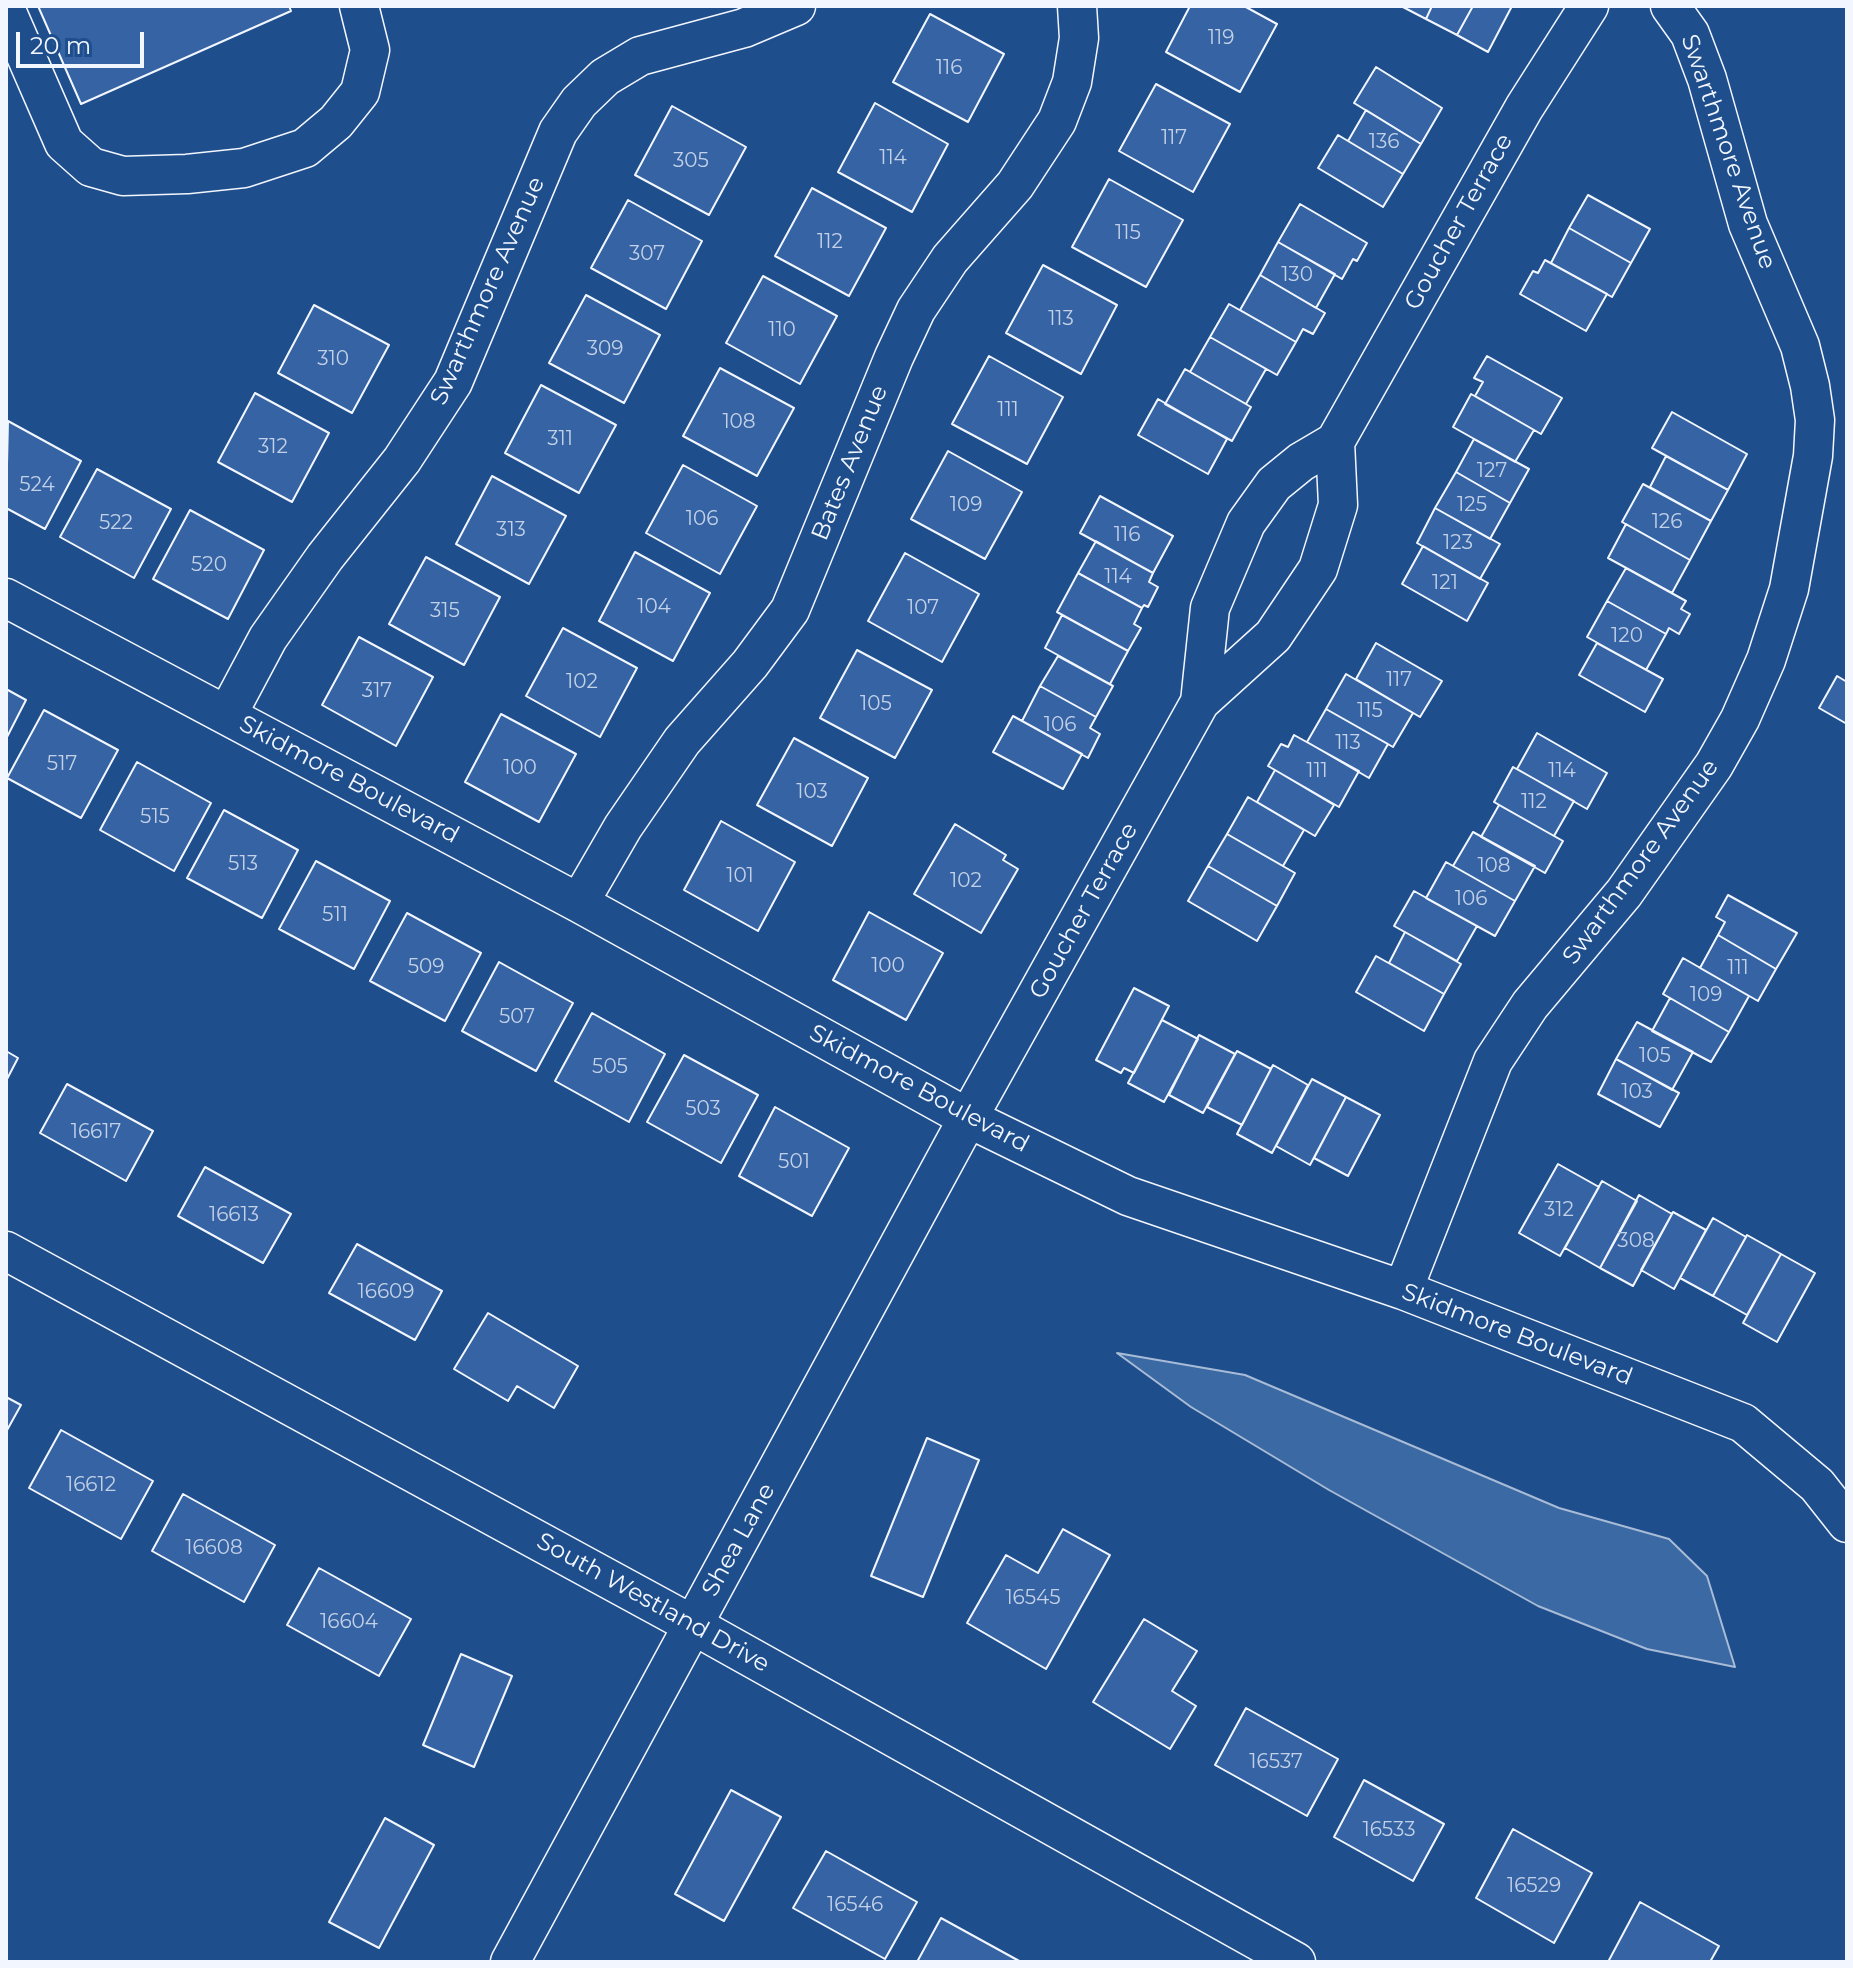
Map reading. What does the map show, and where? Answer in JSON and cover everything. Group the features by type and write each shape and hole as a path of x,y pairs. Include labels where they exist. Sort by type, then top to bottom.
{"street":[{"path":"6,10 64,143 91,167 123,176 244,168 305,148 336,122 360,92 370,50 359,6"},
{"name":"Swarthmore Avenue","path":"227,715 268,638 325,557 402,460 453,382 558,132 579,102 605,77 640,56 744,28 796,6"},
{"name":"Bates Avenue","path":"579,903 623,827 682,741 750,664 790,610 916,310 950,259 1015,185 1057,121 1072,82 1079,38 1077,6"},
{"name":"Goucher Terrace","path":"1200,702 1210,608 1246,523 1274,484 1301,462 1335,442 1524,108 1589,6"},
{"name":"Swarthmore Avenue","path":"1403,1290 1493,1061 1530,1005 1624,893 1714,765 1740,719 1766,660 1789,589 1813,456 1815,420 1810,386 1800,346 1748,224 1707,79 1690,34 1670,6"},
{"name":"Goucher Terrace","path":"968,1118 1200,702 1273,636 1318,569 1338,505 1335,442"},
{"name":"Skidmore Boulevard","path":"6,598 579,903 968,1118 1128,1196 1403,1290 1743,1423 1817,1485 1847,1523"},
{"name":"Shea Lane","path":"510,1962 968,1118"},
{"name":"South Westland Drive","path":"6,1251 693,1625 1296,1962"}],"water":[{"path":"1117,1353 1245,1375 1559,1508 1669,1539 1707,1576 1735,1667 1647,1649 1538,1606 1329,1490 1191,1407"}],"building":[{"path":"38,6 289,6 291,11 81,104"},
{"path":"1190,6 1244,6 1277,24 1240,92 1166,52"},
{"path":"1401,6 1432,6 1426,19"},
{"path":"1432,6 1473,6 1457,35 1426,19"},
{"path":"1473,6 1512,6 1488,52 1457,35"},
{"path":"930,14 1004,54 968,122 893,82"},
{"path":"1376,67 1442,108 1421,144 1354,103"},
{"path":"1156,84 1230,124 1193,192 1119,151"},
{"path":"875,103 948,144 912,212 838,172"},
{"path":"672,106 746,147 709,215 635,175"},
{"path":"1366,110 1421,144 1403,174 1348,141"},
{"path":"1338,135 1403,174 1383,207 1318,168"},
{"path":"1109,179 1183,220 1146,287 1072,247"},
{"path":"812,188 886,228 849,296 775,256"},
{"path":"1588,195 1650,229 1631,263 1569,228"},
{"path":"628,200 702,241 666,309 591,268"},
{"path":"1300,204 1367,243 1342,279 1278,242"},
{"path":"1569,228 1631,263 1612,297 1551,263"},
{"path":"1278,242 1335,274 1316,308 1260,275"},
{"path":"1545,260 1607,294 1586,331 1520,294 1533,271 1538,273"},
{"path":"1043,265 1117,305 1081,374 1006,333"},
{"path":"1260,275 1325,313 1313,334 1303,329 1296,342 1240,310"},
{"path":"763,276 837,316 800,384 726,343"},
{"path":"586,295 660,335 624,403 549,363"},
{"path":"1229,304 1296,342 1277,375 1210,337"},
{"path":"314,305 389,345 352,413 278,373"},
{"path":"1210,337 1266,369 1246,404 1190,372"},
{"path":"989,356 1063,397 1027,464 952,424"},
{"path":"1487,356 1562,398 1541,434 1475,396 1483,382 1474,378"},
{"path":"720,368 794,408 757,476 683,436"},
{"path":"1185,369 1251,407 1232,441 1165,404"},
{"path":"541,385 616,425 579,493 505,453"},
{"path":"255,393 329,433 292,502 218,462"},
{"path":"1471,394 1534,430 1515,462 1453,427"},
{"path":"1158,399 1227,439 1208,474 1138,435"},
{"path":"1672,412 1747,454 1728,490 1652,448"},
{"path":"8,421 81,461 45,529 6,508"},
{"path":"1474,439 1529,469 1510,503 1456,472"},
{"path":"948,451 1022,492 985,559 911,519"},
{"path":"1666,456 1728,490 1711,521 1650,487"},
{"path":"683,465 757,506 720,574 646,533"},
{"path":"97,469 171,509 134,578 60,537"},
{"path":"1456,472 1510,503 1490,539 1435,508"},
{"path":"492,476 566,516 529,584 456,544"},
{"path":"1643,484 1711,521 1690,560 1622,522"},
{"path":"1100,496 1173,536 1153,573 1080,533"},
{"path":"1435,508 1500,544 1480,579 1417,543"},
{"path":"190,510 264,550 228,619 153,579"},
{"path":"1626,524 1690,560 1672,593 1608,558"},
{"path":"1096,541 1153,573 1149,582 1158,587 1148,607 1144,605 1142,608 1078,573"},
{"path":"1423,546 1488,583 1467,621 1402,584"},
{"path":"635,552 710,593 673,661 599,621"},
{"path":"905,553 979,594 942,662 868,621"},
{"path":"426,557 500,597 464,665 389,624"},
{"path":"1626,568 1686,601 1681,609 1690,614 1679,634 1669,628 1666,634 1607,601"},
{"path":"1078,573 1142,608 1134,624 1141,628 1128,651 1057,612"},
{"path":"1607,601 1666,634 1646,670 1587,637"},
{"path":"1062,615 1128,651 1110,684 1045,648"},
{"path":"563,628 637,668 600,737 526,696"},
{"path":"359,637 433,677 396,746 322,705"},
{"path":"1376,643 1442,681 1420,717 1356,679"},
{"path":"1597,643 1663,679 1645,712 1579,675"},
{"path":"857,650 932,690 895,758 820,718"},
{"path":"1058,656 1113,686 1096,717 1040,686"},
{"path":"1346,674 1413,713 1393,747 1326,709"},
{"path":"1837,676 1847,682 1847,724 1819,708"},
{"path":"1040,686 1096,717 1090,728 1100,734 1088,758 1022,721"},
{"path":"6,689 26,700 6,739"},
{"path":"1326,709 1388,744 1369,778 1307,742"},
{"path":"44,710 118,750 81,818 7,778"},
{"path":"501,714 576,754 539,822 465,782"},
{"path":"1013,716 1082,754 1063,789 993,752"},
{"path":"1537,733 1607,773 1587,809 1517,769"},
{"path":"1294,735 1359,771 1339,807 1268,766 1281,744 1288,747"},
{"path":"794,738 868,778 832,846 757,805"},
{"path":"137,762 211,803 174,871 100,830"},
{"path":"1513,767 1574,801 1554,836 1494,802"},
{"path":"1275,770 1334,805 1315,836 1257,802"},
{"path":"1248,797 1304,830 1283,866 1227,834"},
{"path":"1499,805 1563,841 1545,873 1481,837"},
{"path":"224,810 298,850 262,918 187,878"},
{"path":"721,821 795,862 758,931 684,890"},
{"path":"955,824 1006,855 1003,860 1018,869 981,933 914,894"},
{"path":"1473,832 1535,866 1515,901 1453,866"},
{"path":"1227,834 1295,873 1277,906 1208,866"},
{"path":"316,861 390,901 354,969 279,929"},
{"path":"1446,862 1515,901 1495,936 1426,898"},
{"path":"1208,866 1277,906 1257,941 1188,901"},
{"path":"1414,891 1477,926 1457,961 1394,926"},
{"path":"1728,895 1797,933 1776,969 1718,935 1725,922 1716,917"},
{"path":"869,912 943,953 906,1020 833,980"},
{"path":"407,913 481,953 445,1021 370,981"},
{"path":"1405,932 1461,964 1444,994 1389,963"},
{"path":"1718,935 1776,969 1758,1001 1700,968"},
{"path":"1376,956 1444,994 1424,1031 1356,992"},
{"path":"1683,958 1749,996 1729,1032 1663,994"},
{"path":"499,962 573,1003 536,1071 462,1031"},
{"path":"1134,988 1169,1006 1134,1073 1124,1068 1121,1073 1096,1060"},
{"path":"1670,998 1729,1032 1711,1062 1652,1031"},
{"path":"592,1013 665,1054 629,1122 555,1081"},
{"path":"1162,1020 1198,1039 1164,1102 1128,1083"},
{"path":"1637,1022 1693,1052 1672,1090 1616,1059"},
{"path":"1199,1035 1235,1054 1203,1113 1169,1095"},
{"path":"6,1051 18,1058 6,1081"},
{"path":"1237,1051 1271,1069 1242,1125 1207,1107"},
{"path":"684,1055 758,1095 721,1163 647,1122"},
{"path":"1616,1059 1679,1093 1660,1127 1598,1094"},
{"path":"1273,1065 1308,1085 1272,1153 1237,1134"},
{"path":"1312,1079 1346,1097 1310,1165 1276,1146"},
{"path":"67,1084 153,1131 126,1181 40,1133"},
{"path":"1346,1097 1380,1115 1348,1176 1314,1158"},
{"path":"775,1107 849,1148 812,1216 739,1176"},
{"path":"1558,1164 1599,1187 1560,1256 1519,1233"},
{"path":"205,1167 291,1214 263,1263 178,1216"},
{"path":"1602,1181 1637,1201 1600,1268 1565,1248"},
{"path":"1639,1195 1672,1214 1633,1286 1600,1268"},
{"path":"1673,1212 1706,1230 1674,1289 1641,1270"},
{"path":"1713,1218 1746,1237 1713,1296 1680,1278"},
{"path":"1747,1235 1781,1254 1747,1315 1713,1296"},
{"path":"357,1244 442,1291 415,1340 329,1293"},
{"path":"1781,1254 1815,1273 1777,1342 1743,1323"},
{"path":"488,1313 578,1366 554,1408 517,1386 508,1401 454,1369"},
{"path":"6,1397 21,1405 6,1432"},
{"path":"61,1430 153,1481 121,1539 29,1488"},
{"path":"927,1438 979,1460 923,1597 871,1576"},
{"path":"183,1494 275,1545 244,1602 152,1551"},
{"path":"1063,1529 1110,1555 1046,1669 967,1623 1006,1555 1038,1573"},
{"path":"319,1568 411,1619 379,1676 287,1625"},
{"path":"1144,1619 1197,1651 1172,1691 1196,1706 1170,1749 1093,1702"},
{"path":"461,1654 512,1676 474,1767 423,1745"},
{"path":"1246,1708 1338,1759 1307,1816 1215,1765"},
{"path":"1364,1780 1444,1824 1413,1881 1334,1837"},
{"path":"731,1790 781,1817 724,1921 675,1894"},
{"path":"385,1818 434,1845 379,1948 329,1922"},
{"path":"1513,1829 1592,1873 1554,1943 1476,1898"},
{"path":"826,1851 917,1902 885,1959 793,1908"},
{"path":"1640,1902 1719,1946 1710,1962 1608,1962"},
{"path":"941,1918 1021,1962 917,1962"}]}
